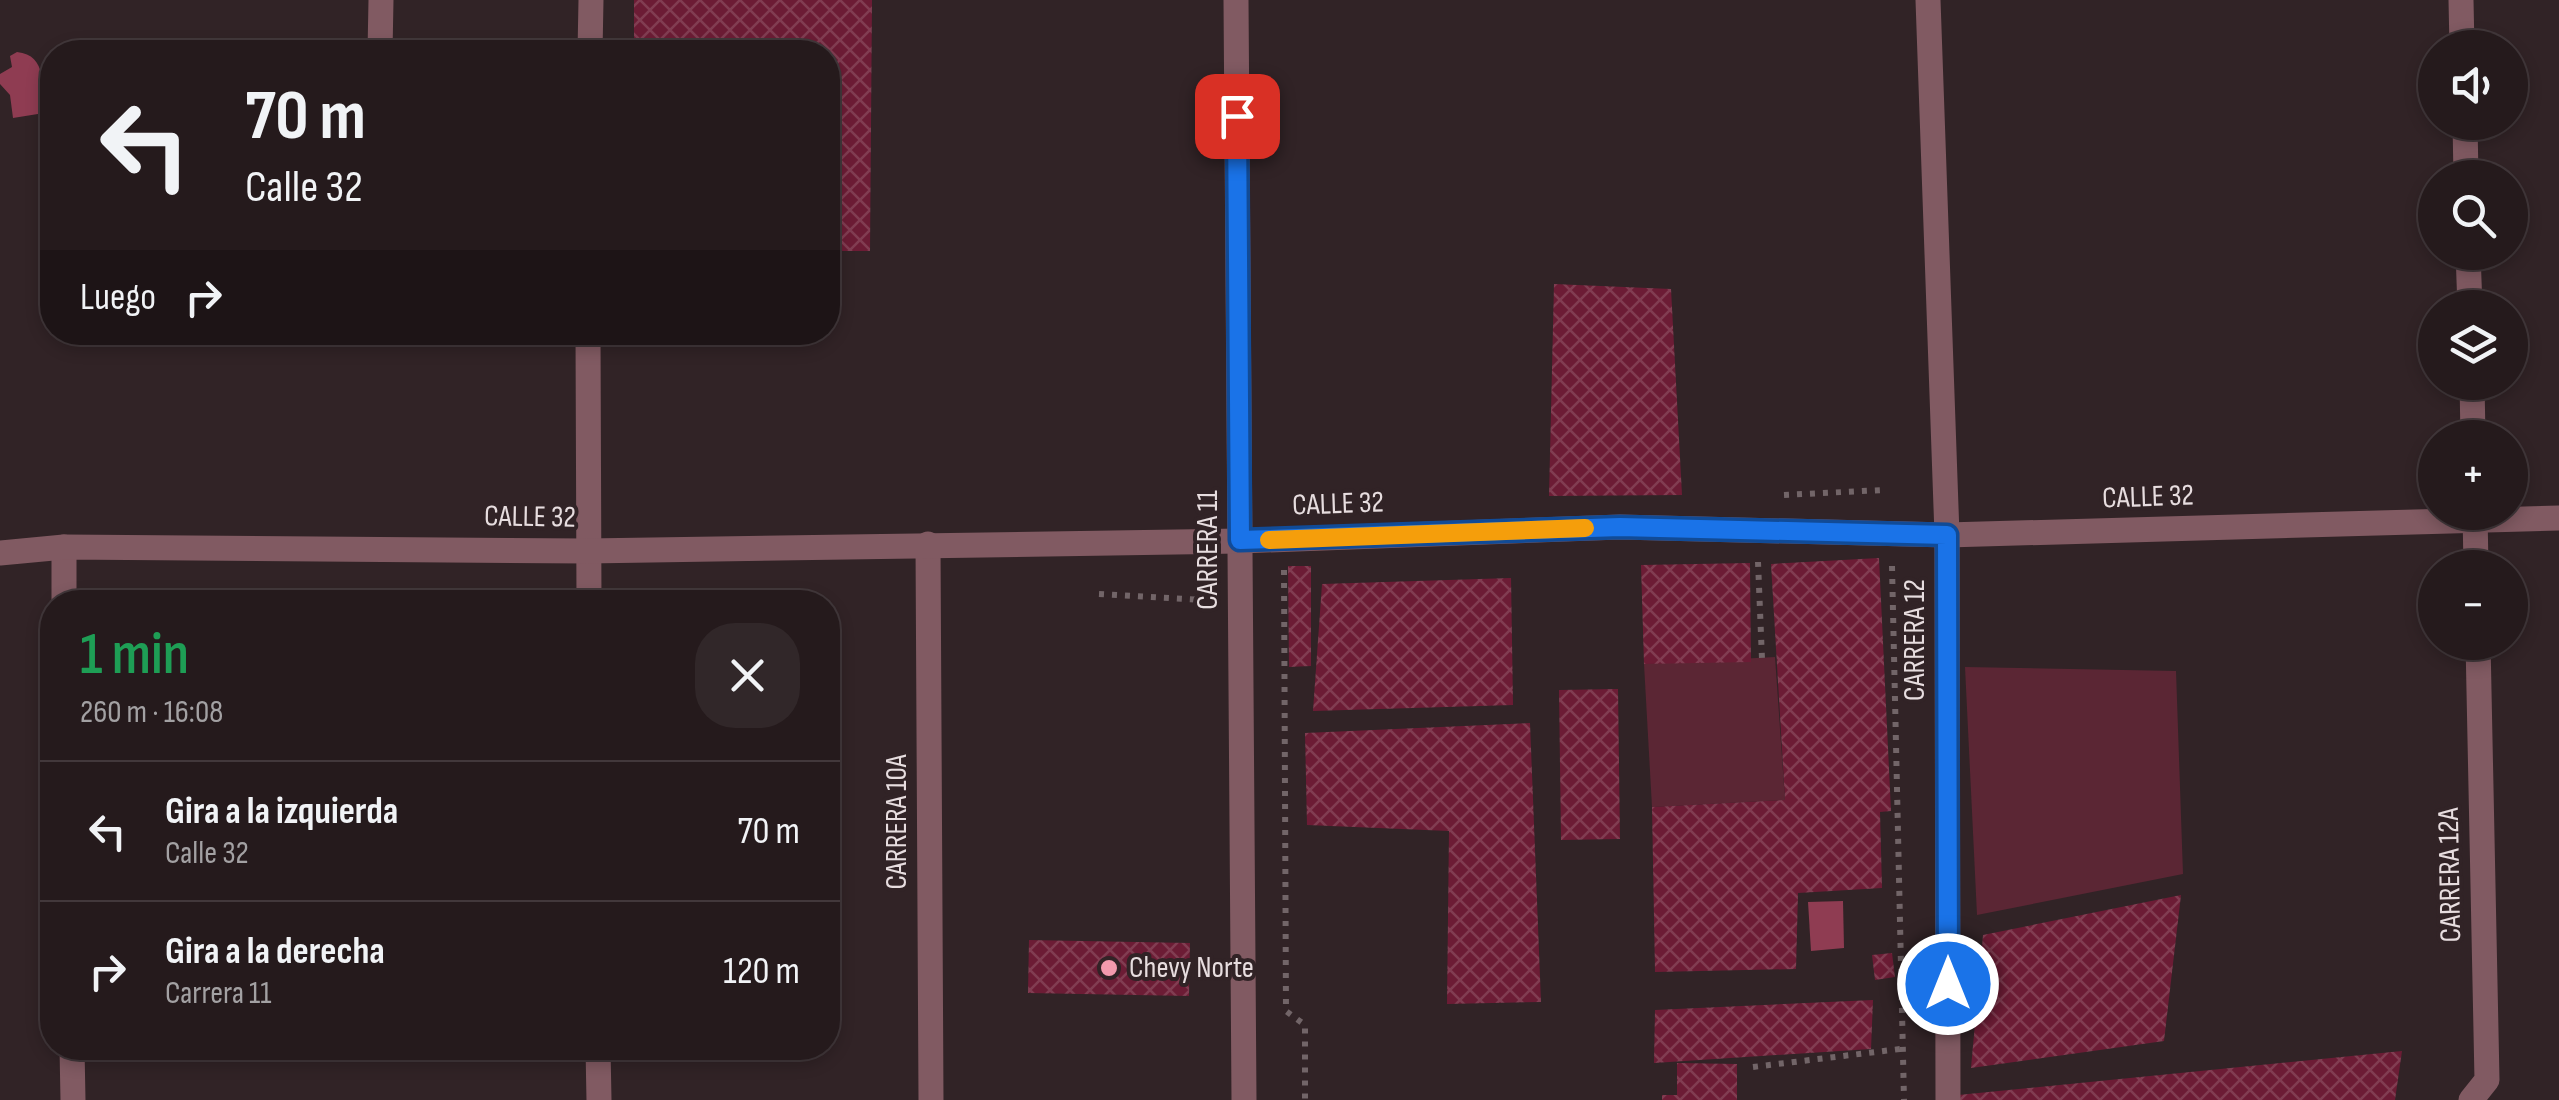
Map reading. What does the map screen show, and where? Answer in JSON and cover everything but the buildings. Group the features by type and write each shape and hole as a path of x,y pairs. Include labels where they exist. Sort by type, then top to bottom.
{"street":[{"path":"380,0 380,40"},
{"path":"590,0 590,40"},
{"name":"CARRERA 11","path":"1236,0 1244,1100"},
{"name":"CARRERA 12","path":"1928,0 1947,535 1948,1100"},
{"path":"2461,0 2462,30"},
{"path":"588,345 588,590"},
{"name":"CALLE 32","path":"2528,517 2559,518"},
{"name":"CALLE 32","path":"0,553 64,547 587,551 1240,540 1620,527 1947,535 2418,518"},
{"name":"CARRERA 10A","path":"928,544 931,1100"},
{"path":"64,547 64,590"},
{"name":"CARRERA 12A","path":"2471,1100 2486,1080 2478,660"},
{"path":"72,1060 73,1100"},
{"path":"598,1060 599,1100"}],"path":[{"path":"1892,554 1904,1100"},
{"path":"1741,556 1774,556"},
{"path":"1758,556 1762,659"},
{"path":"1284,564 1286,1011 1305,1025 1305,1100"},
{"path":"1099,594 1205,597 1205,616"},
{"path":"1753,1067 1900,1049"}],"shaded area":[{"path":"17,52 27,54 39,66 40,114 13,118 10,95 0,84 0,74 12,67 10,56"},
{"path":"1775,657 1785,800 1652,807 1644,664"},
{"path":"1965,667 2176,671 2183,874 1977,915"},
{"path":"1843,901 1844,948 1811,951 1808,902"}],"slow traffic":[{"path":"1269,540 1585,528"}],"place":[{"name":"Chevy Norte","path":"1109,968"}],"route":[{"path":"1237,116 1240,540 1620,527 1947,535 1948,984"}]}
